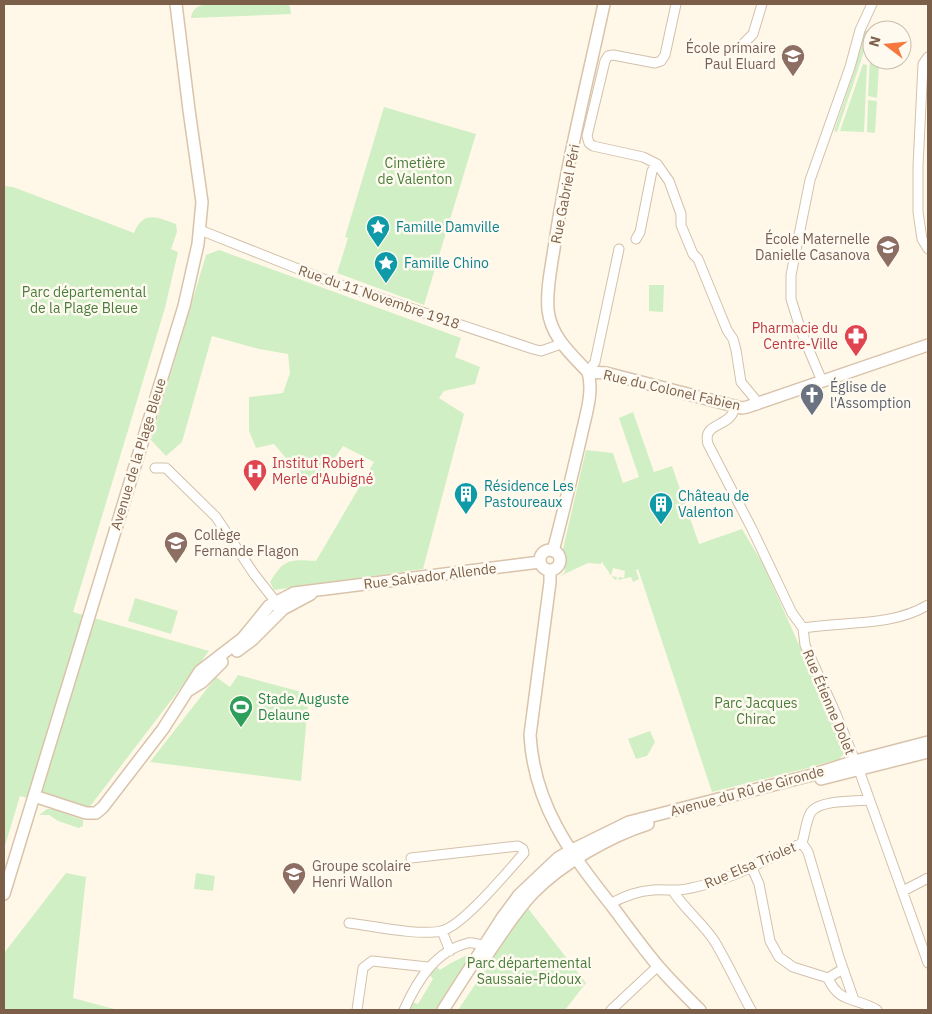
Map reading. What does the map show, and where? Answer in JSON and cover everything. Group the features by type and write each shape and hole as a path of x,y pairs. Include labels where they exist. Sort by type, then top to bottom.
{"street":[{"name":"Avenue de la Plage Bleue","path":"4,894 184,306 198,244 202,202 176,4"},
{"name":"Rue Gabriel Péri","path":"588,372 561,344 552,326 548,311 548,292 560,212 590,98 604,4"},
{"path":"676,4 665,54 661,61 655,63 613,55 608,56 590,98 587,136 593,146 643,158 657,164 669,181 690,247 698,259 727,330 733,339 742,382 755,399 757,405"},
{"path":"744,43 753,34 762,4"},
{"path":"822,381 801,330 791,298 790,285 797,237 810,180 848,75 860,30 872,4"},
{"path":"928,57 923,64 918,166 918,212 922,239 928,249"},
{"path":"636,239 640,232 652,171 657,164"},
{"name":"Rue du 11 Novembre 1918","path":"200,230 326,280 533,349 541,351 561,344"},
{"path":"588,372 595,362 619,249"},
{"name":"Rue du Colonel Fabien","path":"553,551 589,399 591,382 588,372 624,377 742,408 757,405 928,345"},
{"name":"Rue Étienne Dolet","path":"736,406 728,419 708,433 706,438 708,444 752,529 792,613 803,628 805,644 857,766 928,963"},
{"path":"155,468 166,468 216,517 279,606"},
{"path":"553,551 558,555 559,562 556,568 550,570 543,568 540,562 544,553 553,551"},
{"name":"Rue Salvador Allende","path":"34,796 86,813 96,812 103,808 163,730 200,671 243,638 260,615 279,606 294,593 540,562"},
{"path":"550,570 530,732 533,766 545,802 573,856 658,966 700,1010"},
{"path":"803,628 896,618 918,611 928,605"},
{"name":"Avenue du Rû de Gironde","path":"857,766 928,742"},
{"name":"Avenue du Rû de Gironde","path":"485,950 534,893 573,856 629,822 812,775 928,752"},
{"name":"Rue Elsa Triolet","path":"610,904 624,896 637,892 673,891 710,883 802,843 811,813 817,807 868,800"},
{"path":"802,843 808,852 854,1000"},
{"path":"349,923 425,932 442,931 460,922 524,853 523,849 518,846 411,858"},
{"path":"751,866 759,884 770,941 779,957 793,967 828,978 833,989 840,996 878,1010"},
{"path":"902,892 928,878"},
{"path":"673,891 715,942 751,1010"},
{"path":"442,931 450,951"},
{"path":"404,1010 414,988 428,967 450,951 470,943 485,950"},
{"path":"443,1010 485,950"},
{"path":"449,1010 456,998 463,992 485,950"},
{"path":"358,1010 363,968 372,961 428,967"},
{"path":"611,1010 658,966"},
{"path":"828,978 843,969"}],"green space":[{"path":"211,4 286,4 290,6 291,14 191,18 195,9"},
{"path":"862,42 862,58 837,132 834,131"},
{"path":"862,67 862,70 867,70 864,132 840,131"},
{"path":"869,70 879,70 877,98 868,96"},
{"path":"868,100 877,101 875,133 867,132"},
{"name":"Cimetière de Valenton","path":"384,107 476,134 424,305 337,273 348,238 345,237"},
{"name":"Parc départemental de la Plage Bleue","path":"4,186 13,187 134,233 146,218 163,219 176,224 177,232 171,249 178,252 165,308 73,612 209,651 88,809 50,804 20,796 4,849"},
{"path":"219,250 461,338 455,357 480,367 475,384 444,391 439,398 464,414 423,569 274,590 270,582 279,569 288,562 299,560 316,561 374,462 343,446 319,481 307,483 274,444 256,448 249,431 249,397 283,393 290,373 288,354 259,349 212,336 182,442 166,456 151,440 206,255"},
{"path":"649,285 664,285 663,312 649,311"},
{"name":"Parc Jacques Chirac","path":"633,412 654,472 672,466 699,544 742,529 763,564 845,748 844,754 839,759 808,768 712,792 638,569 636,570 639,579 633,582 631,577 618,580 619,577 624,578 625,571 613,568 611,576 602,561 601,564 588,563 560,576 565,572 563,549 586,450 613,453 623,483 639,477 619,418"},
{"path":"135,598 178,611 171,634 128,621"},
{"name":"Stade Auguste Delaune","path":"238,675 309,694 301,781 150,762 216,677 230,687"},
{"path":"650,731 655,742 647,756 636,759 628,739"},
{"path":"47,809 53,809 83,820 83,826 79,828 58,821 49,815 39,815"},
{"path":"66,873 86,877 73,998 118,1010 4,1010 4,953"},
{"path":"196,873 215,876 213,891 194,889"},
{"name":"Parc départemental Saussaie-Pidoux","path":"527,907 586,983 565,1010 458,1010"},
{"path":"469,954 470,956 435,1010 408,1010 411,1002 418,1004 433,979 429,974 436,966 440,970"}],"place":[{"name":"École primaire Paul Eluard","path":"793,77"},
{"name":"Famille Damville","path":"378,248"},
{"name":"École Maternelle Danielle Casanova","path":"888,268"},
{"name":"Famille Chino","path":"386,284"},
{"name":"Pharmacie du Centre-Ville","path":"856,357"},
{"name":"Église de l'Assomption","path":"812,416"},
{"name":"Institut Robert Merle d'Aubigné","path":"255,492"},
{"name":"Résidence Les Pastoureaux","path":"466,515"},
{"name":"Château de Valenton","path":"661,525"},
{"name":"Collège Fernande Flagon","path":"176,564"},
{"name":"Stade Auguste Delaune","path":"241,728"},
{"name":"Groupe scolaire Henri Wallon","path":"294,895"}]}
